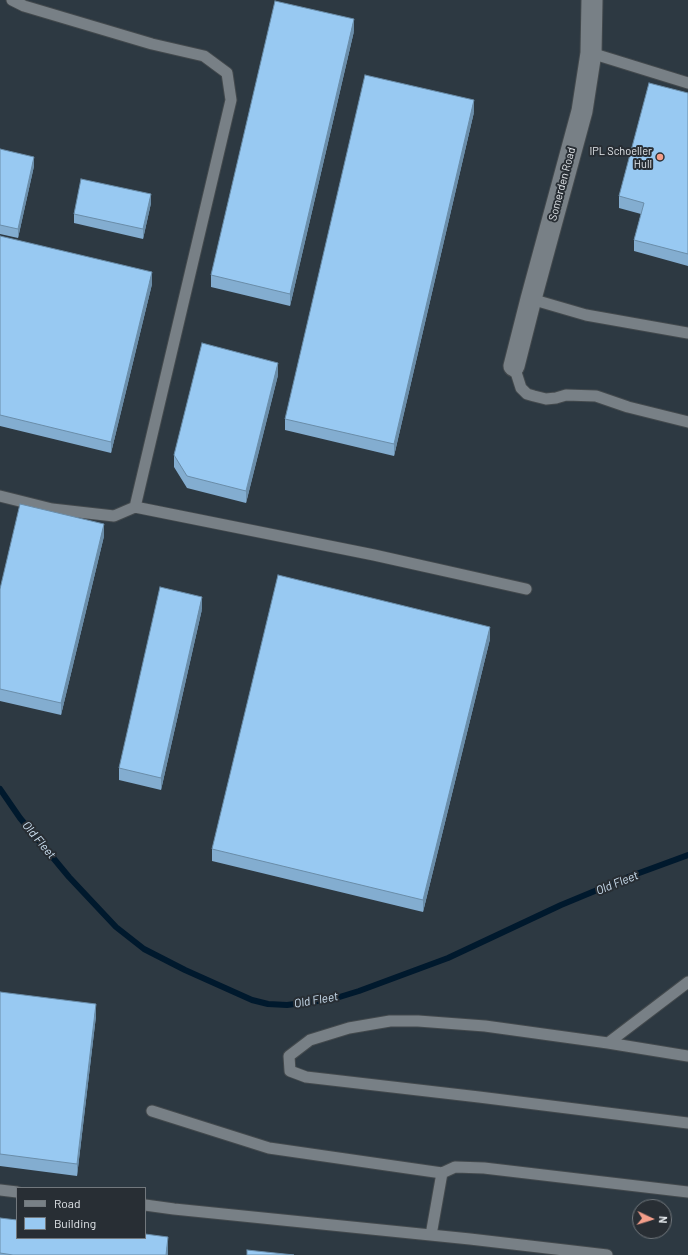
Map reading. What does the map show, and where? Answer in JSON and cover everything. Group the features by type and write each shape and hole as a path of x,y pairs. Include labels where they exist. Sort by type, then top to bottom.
{"street":[{"name":"Somerden Road","path":"514,366 582,111 591,53 592,0"}],"lane":[{"path":"12,0 24,6 144,42 204,56 227,72 231,100 135,507"},
{"path":"591,53 688,83"},
{"path":"531,299 586,315 688,333"},
{"path":"514,366 521,388 527,394 546,399 566,395 596,396 628,407 688,422"},
{"path":"0,496 52,509 114,516 135,507 374,555 526,589"},
{"path":"608,1043 688,982"},
{"path":"688,1056 485,1026 418,1021 390,1021 349,1028 310,1040 289,1056 290,1071 306,1077 688,1123"},
{"path":"152,1111 269,1148 442,1173 455,1167 484,1168 688,1192"},
{"path":"431,1235 442,1173"},
{"path":"0,1190 16,1192"},
{"path":"146,1205 607,1255"}],"shaded area":[{"path":"0,0 688,0 688,1255 0,1255"}],"building":[{"path":"275,1 354,19 290,294 211,275"},
{"path":"365,75 474,100 394,444 285,419"},
{"name":"IPL Schoeller Hull","path":"649,83 688,93 688,254 634,240 644,203 619,196"},
{"path":"0,149 34,157 18,229 0,225"},
{"path":"81,179 151,194 143,229 74,214"},
{"path":"0,236 152,272 111,442 0,415"},
{"path":"202,343 278,363 246,491 187,476 174,455"},
{"path":"20,504 104,524 61,703 0,689 0,589"},
{"path":"278,575 490,627 423,900 212,849"},
{"path":"160,587 202,597 161,778 119,768"},
{"path":"0,992 96,1004 77,1164 0,1154"},
{"path":"0,1218 16,1220 16,1239 146,1239 146,1234 168,1237 166,1255 13,1255 0,1253"},
{"path":"247,1250 294,1255 247,1255"}],"waterway":[{"name":"Old Fleet","path":"0,789 20,818 69,877 116,927 144,949 185,970 252,1000 268,1004 287,1005 333,999 359,991 448,958 561,905 631,876 688,855"}],"place":[{"name":"IPL Schoeller Hull","path":"660,157"}]}
